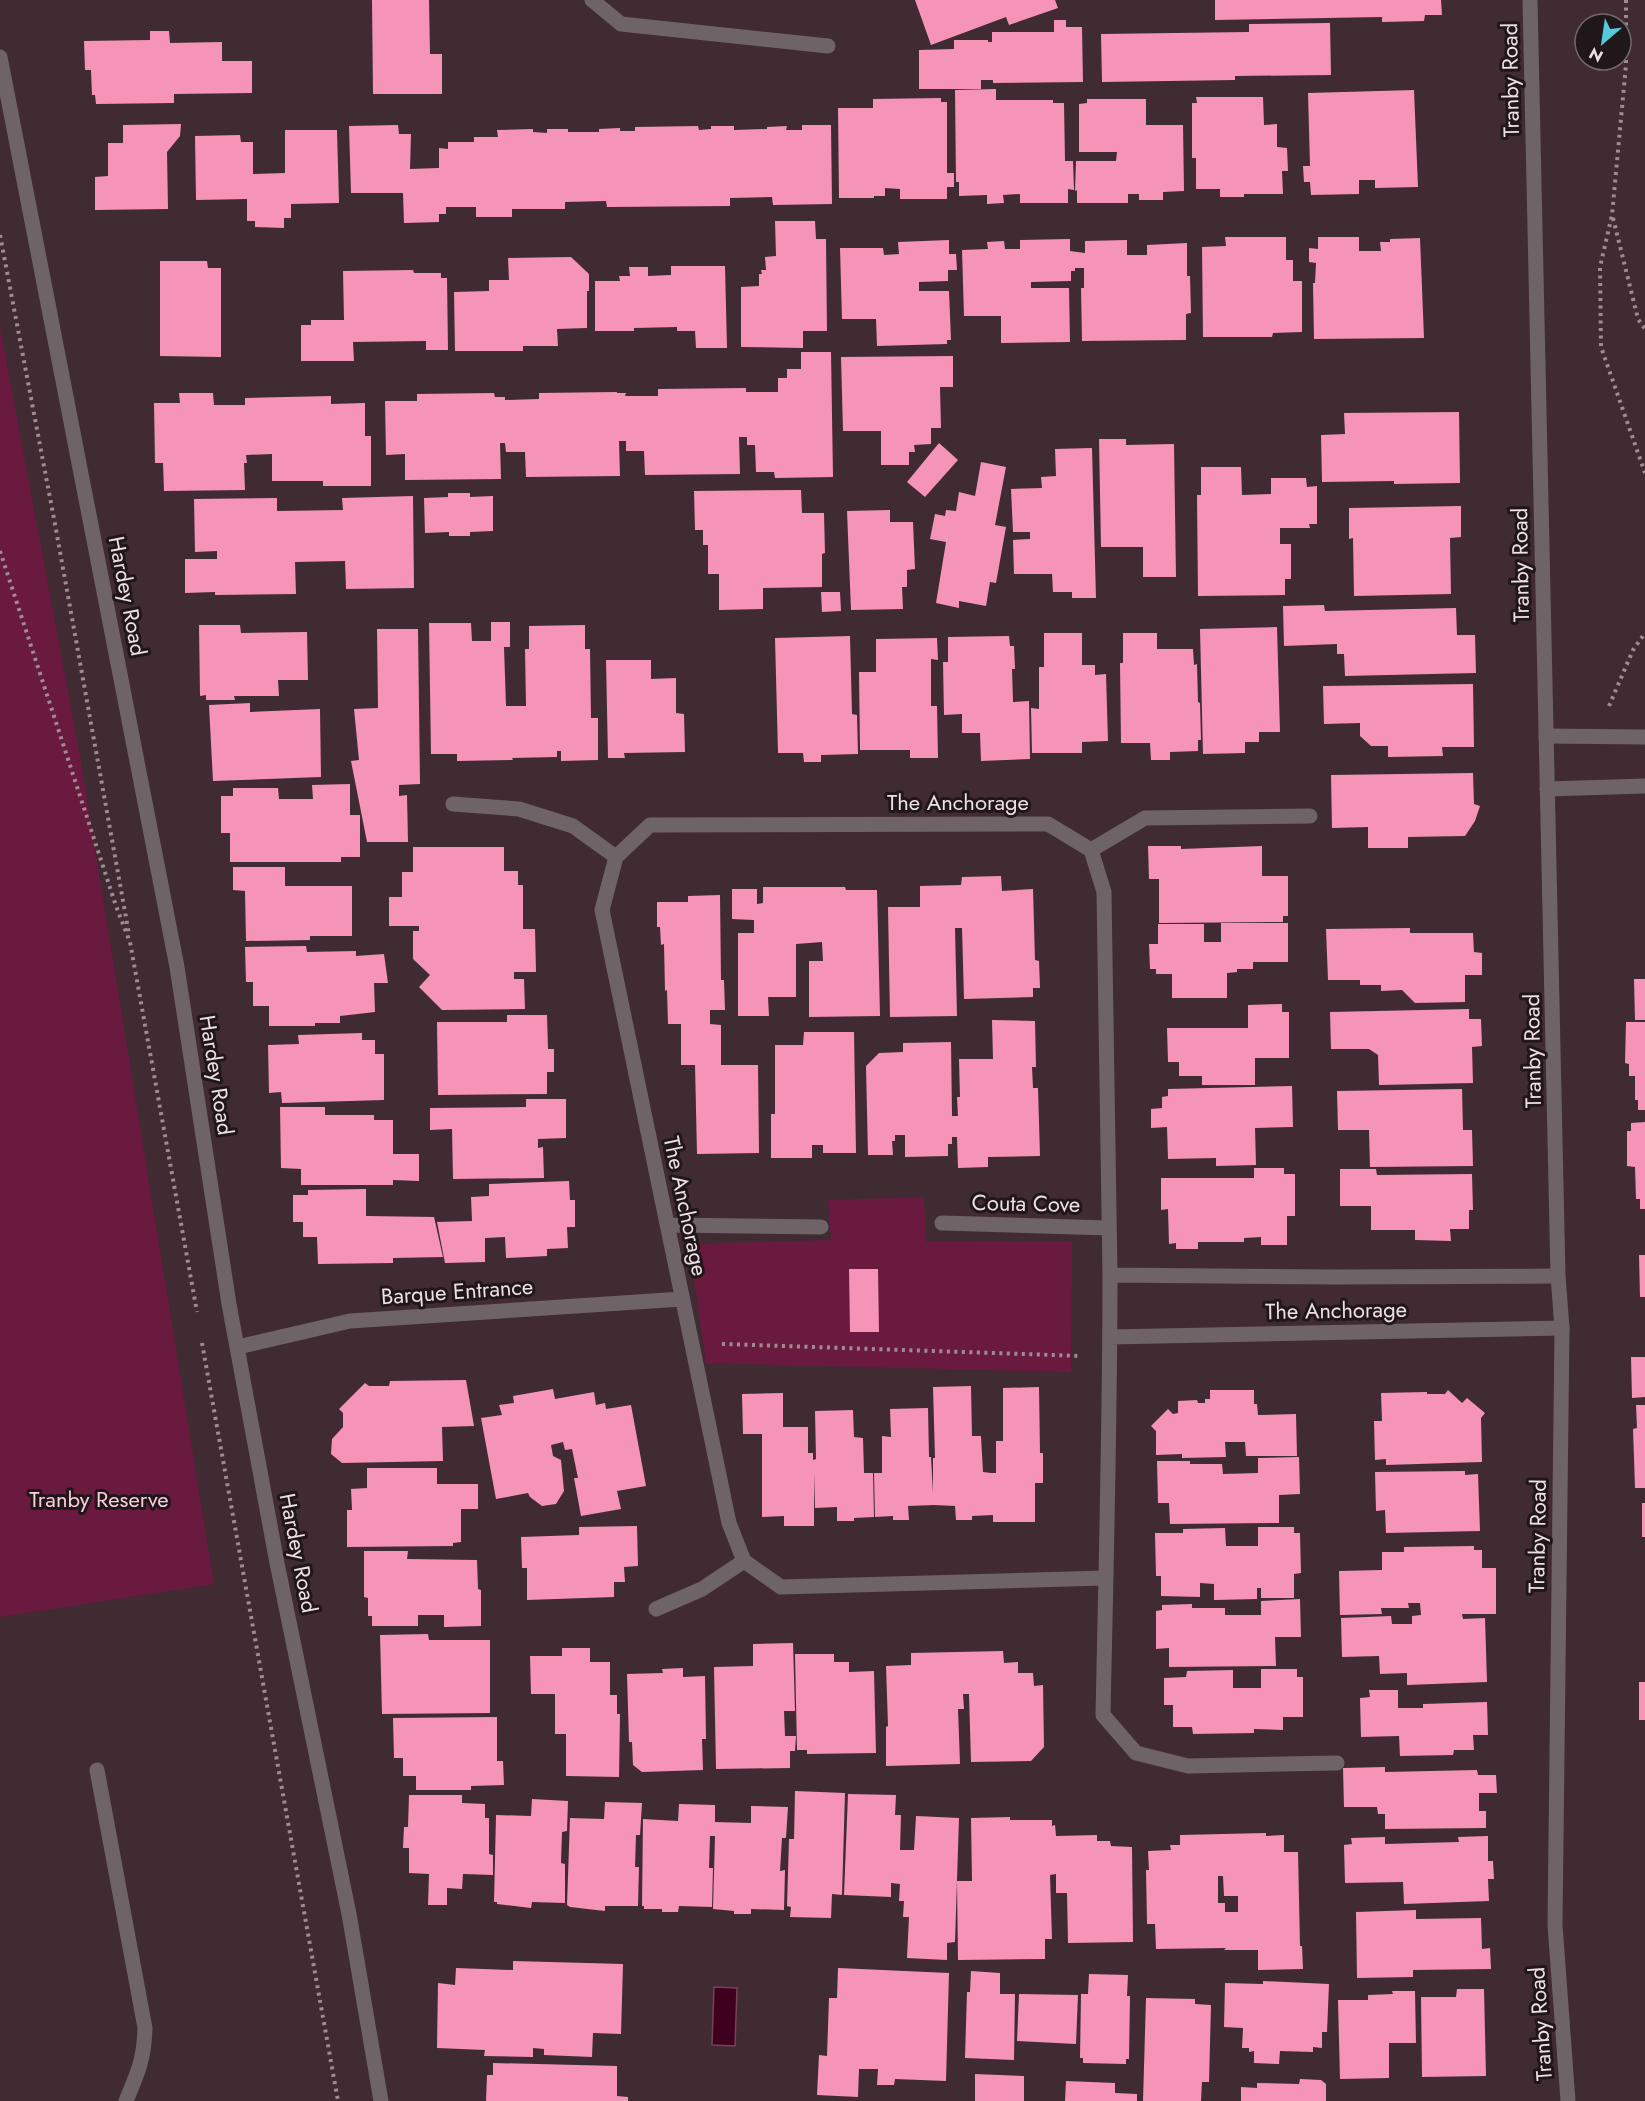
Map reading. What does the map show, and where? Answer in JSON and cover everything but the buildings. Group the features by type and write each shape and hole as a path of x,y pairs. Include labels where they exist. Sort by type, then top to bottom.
{"street":[{"path":"592,0 621,24 828,46"},
{"name":"Tranby Road","path":"1530,0 1552,914 1557,1276 1562,1328 1555,1925 1569,2101"},
{"name":"Hardey Road","path":"0,57 177,967 238,1347 277,1563 349,1914 381,2101"},
{"path":"1546,736 1645,737"},
{"path":"1548,789 1645,786"},
{"path":"453,804 519,809 573,826 616,857"},
{"path":"1310,816 1145,818 1091,850 1104,892 1110,1275 1103,1715 1136,1753 1188,1766 1337,1763"},
{"name":"The Anchorage","path":"744,1561 729,1523 602,910 616,857 650,825 1048,824 1091,850"},
{"name":"Couta Cove","path":"942,1223 1109,1228"},
{"path":"668,1225 821,1227"},
{"name":"The Anchorage","path":"1110,1275 1557,1276"},
{"name":"Barque Entrance","path":"238,1347 350,1321 682,1299"},
{"name":"The Anchorage","path":"1110,1337 1562,1328"},
{"path":"656,1609 702,1588 744,1561 781,1587 1105,1578"},
{"path":"97,1770 145,2028 145,2053 126,2101"}],"path":[{"path":"1626,0 1626,65 1612,215 1600,267 1601,347 1645,473"},
{"path":"1612,215 1638,319 1645,329"},
{"path":"0,236 59,548 199,1324"},
{"path":"0,551 112,895 130,942"},
{"path":"1595,737 1633,650 1645,633"},
{"path":"201,1335 338,2101"},
{"path":"692,1343 1109,1357"}],"green space":[{"name":"Tranby Reserve","path":"0,327 80,756 214,1584 0,1617"},
{"path":"924,1197 926,1242 1072,1241 1071,1372 706,1363 689,1244 831,1240 828,1200"}],"shaded area":[{"path":"714,1987 737,1988 735,2046 712,2045"}]}
